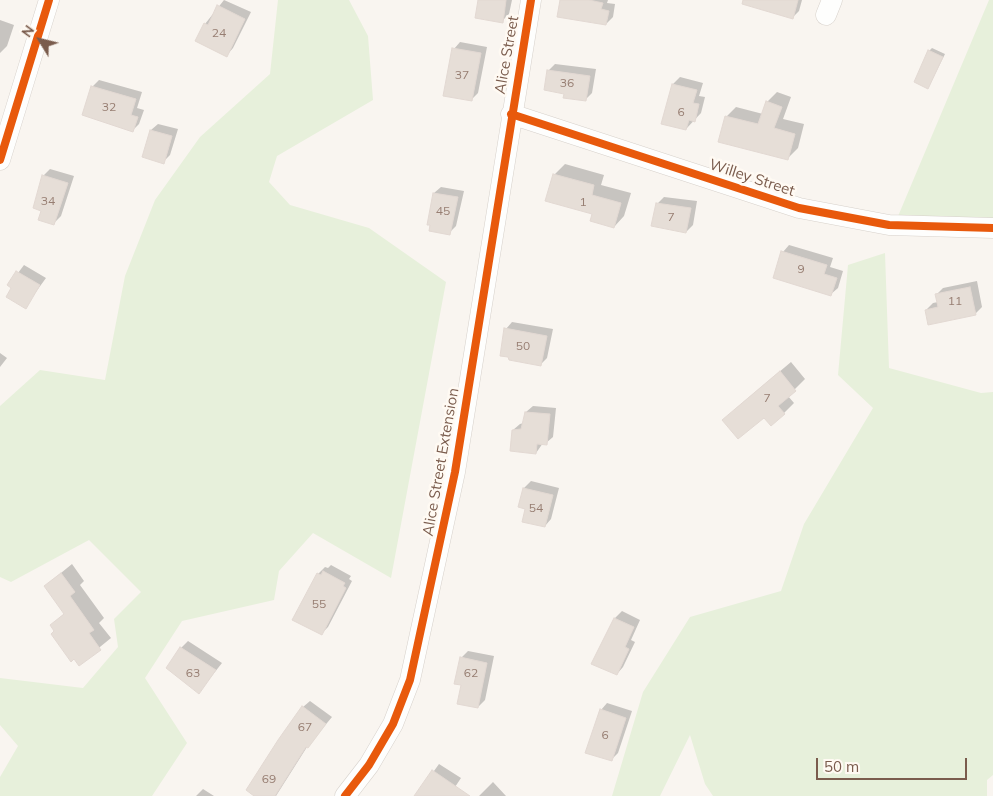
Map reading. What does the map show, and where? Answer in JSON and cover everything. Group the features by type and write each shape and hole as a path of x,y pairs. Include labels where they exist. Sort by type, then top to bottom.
{"street":[{"path":"0,160 49,0"},
{"name":"Alice Street","path":"511,114 531,0"},
{"name":"Willey Street","path":"511,114 799,208 889,225 993,228"},
{"name":"Alice Street Extension","path":"345,796 369,765 393,724 410,680 455,472 511,114"}],"green space":[{"path":"278,0 349,0 368,36 373,100 277,156 269,182 290,205 369,228 446,282 391,578 313,533 279,571 274,600 182,621 145,678 187,743 152,796 0,796 0,777 18,746 0,725 0,678 83,688 118,647 114,619 141,592 89,540 11,582 0,577 0,406 40,370 105,380 125,276 155,200 200,137 270,74"},
{"path":"989,0 993,0 993,219 896,221"},
{"path":"885,253 889,368 981,393 993,392 993,775 987,780 987,796 713,796 705,784 690,735 660,796 612,796 643,692 690,617 781,591 804,524 873,408 838,375 848,265"}],"building":[{"path":"478,0 506,0 503,23 475,18"},
{"path":"560,0 589,0 603,3 601,9 609,11 606,25 557,17"},
{"path":"743,0 798,0 793,19 742,4"},
{"path":"217,5 245,19 227,57 195,41 204,23 208,25"},
{"path":"452,48 481,53 472,101 443,96"},
{"path":"928,50 943,57 928,89 914,82"},
{"path":"547,70 590,76 586,101 563,98 564,94 544,90"},
{"path":"672,84 697,90 693,103 699,104 695,122 689,120 686,130 661,124"},
{"path":"91,86 136,99 131,115 138,117 133,132 82,115"},
{"path":"766,101 782,107 774,128 795,134 788,160 718,142 725,116 758,124"},
{"path":"150,130 172,136 164,164 142,157"},
{"path":"553,174 594,185 592,195 621,203 614,228 590,221 592,214 545,201"},
{"path":"42,175 68,183 54,225 38,220 41,211 33,208"},
{"path":"433,193 458,197 450,235 429,231 430,225 427,225"},
{"path":"656,203 691,208 686,233 651,226"},
{"path":"781,251 827,265 824,274 837,278 831,296 773,278"},
{"path":"16,271 40,285 26,309 6,297 11,288 7,285"},
{"path":"970,287 976,315 928,325 925,310 938,307 935,294"},
{"path":"504,328 547,336 541,366 509,360 508,357 500,356"},
{"path":"780,371 796,391 778,406 785,414 771,426 764,418 738,439 722,420"},
{"path":"525,412 550,414 547,445 537,444 536,454 510,451 512,430 521,429"},
{"path":"523,488 553,495 545,527 522,522 525,509 518,507"},
{"path":"323,571 345,583 343,586 346,588 322,635 292,620 317,573 321,575"},
{"path":"61,573 75,592 70,596 94,630 89,633 101,650 79,666 74,659 71,662 51,634 54,631 50,625 64,614 44,586"},
{"path":"614,618 634,627 625,647 629,649 617,675 591,664"},
{"path":"180,647 216,670 199,694 166,668"},
{"path":"460,657 487,663 478,708 457,704 461,685 454,684"},
{"path":"302,706 326,724 308,748 306,747 275,796 254,796 246,790"},
{"path":"600,709 626,718 612,761 585,753"},
{"path":"432,770 470,796 414,796"}],"cycle path":[{"path":"0,160 49,0"},
{"path":"345,796 369,765 393,724 410,680 455,472 531,0"},
{"path":"511,114 799,208 889,225 993,228"}]}
